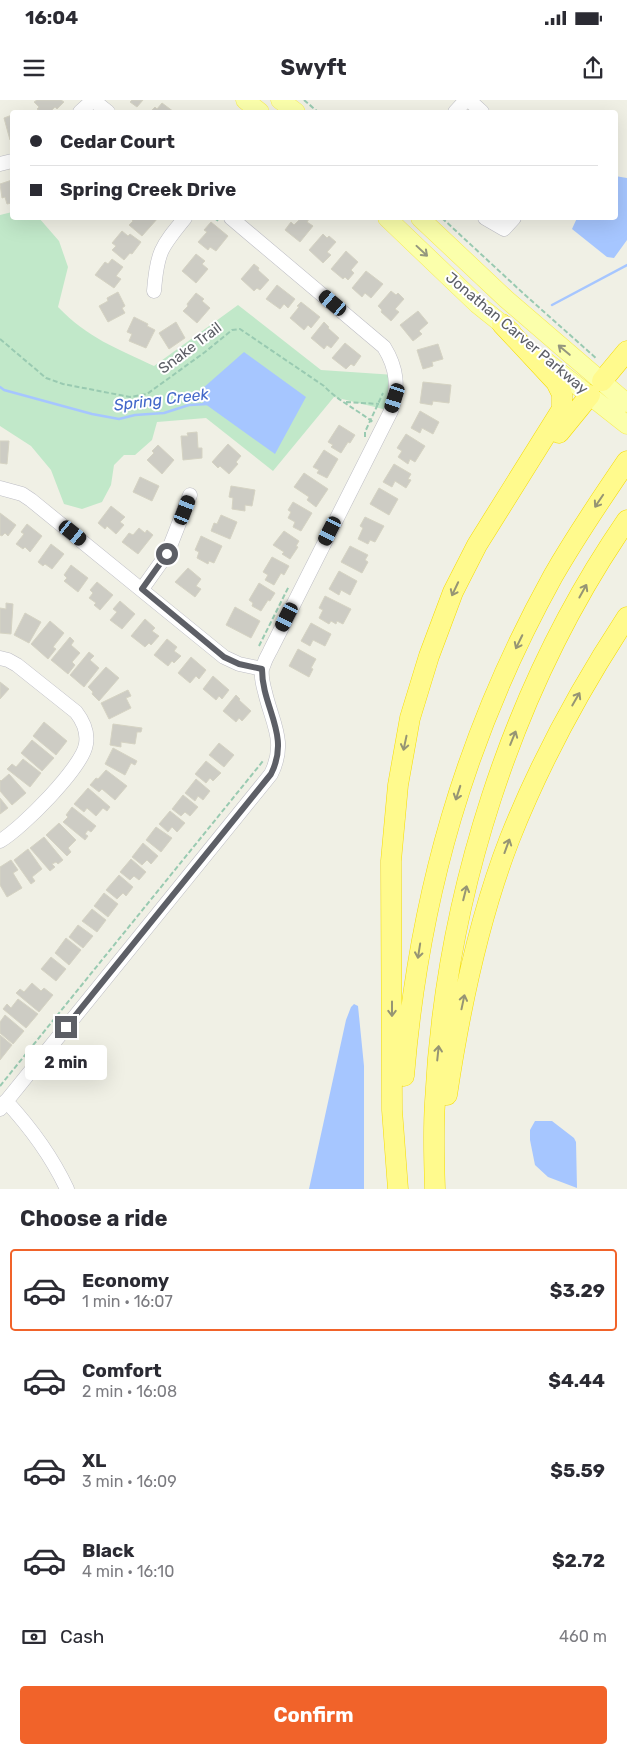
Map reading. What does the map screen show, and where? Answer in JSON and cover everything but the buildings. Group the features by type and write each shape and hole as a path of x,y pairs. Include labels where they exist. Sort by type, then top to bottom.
{"highway":[{"path":"399,1189 392,1110 392,861 398,785 410,718 429,656 454,592 477,545 562,409 562,394 556,382 502,324"},
{"path":"499,509 627,351"},
{"path":"399,1189 402,1102 409,1017 422,931 452,814 466,770 495,693 532,617 575,540 627,461"},
{"path":"436,1189 434,1103 443,1011 454,941 475,852 496,783 560,632 627,520"},
{"path":"436,1189 455,1044 476,946 498,874 522,810 555,737 589,677 627,617"}],"main road":[{"path":"245,100 258,110"},
{"path":"280,100 293,110"},
{"name":"Jonathan Carver Parkway","path":"389,220 477,304 502,324 596,388 627,403"},
{"name":"Jonathan Carver Parkway","path":"422,220 596,388 624,423"}],"street":[{"path":"82,110 93,100 106,110"},
{"path":"462,105 476,110"},
{"path":"154,290 156,264 160,253 169,237 183,220"},
{"path":"226,220 384,347 393,364 397,386 391,411 376,425 270,651 257,668"},
{"path":"488,220 504,229 512,220"},
{"path":"0,488 22,494 31,500 224,657 257,668"},
{"path":"142,589 167,554 190,495"},
{"path":"0,658 17,665 76,712 82,720 86,731 86,744 81,758 49,798 23,824 0,841"},
{"path":"67,1189 59,1172 24,1120 3,1105 271,774 277,757 279,738 257,668"}],"path":[{"path":"304,100 316,110"},
{"path":"444,220 600,362"},
{"name":"Snake Trail","path":"0,339 46,378 63,384 130,397 147,394 232,330 240,330 324,386 334,397 343,401 376,425"},
{"path":"361,445 376,425 379,404 384,392"},
{"path":"343,401 379,404"},
{"path":"257,668 253,657 290,584"},
{"path":"0,1086 266,758"}],"green space":[{"path":"10,212 10,220 41,220 59,241 68,267 58,307 80,327 115,348 154,366 238,305 321,370 395,375 391,411 334,397 273,471 206,418 157,422 152,440 135,455 124,455 114,465 111,485 102,502 82,509 64,504 51,470 31,446 0,426 0,215"}],"water":[{"path":"618,176 627,178 627,240 614,258 607,257 572,229 576,220 618,220"},
{"path":"244,352 306,397 275,454 194,396"},
{"path":"354,1004 358,1006 364,1066 364,1189 309,1189 346,1020"},
{"path":"535,1121 552,1121 574,1138 576,1142 577,1188 548,1177 535,1165 530,1130"}],"waterway":[{"name":"Spring Creek","path":"552,305 627,265"},
{"name":"Spring Creek","path":"0,387 4,390 92,414 119,419 135,415 164,413 189,405 208,404"}],"route":[{"path":"66,1027 271,774 279,751 279,738 262,681 262,669 239,664 224,657 142,589 167,554"}]}
